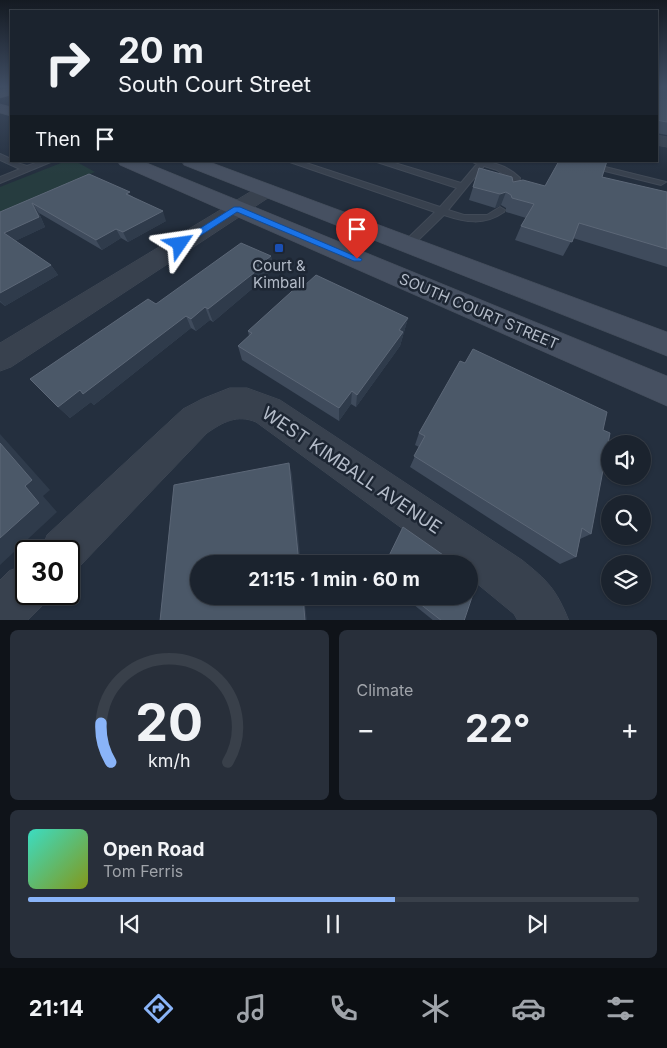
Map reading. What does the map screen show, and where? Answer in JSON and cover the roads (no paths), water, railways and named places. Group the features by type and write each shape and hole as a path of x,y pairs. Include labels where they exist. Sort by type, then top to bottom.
{"street":[{"name":"SOUTH COURT STREET","path":"128,162 667,391"},
{"path":"193,162 667,344"},
{"path":"0,358 267,190"},
{"name":"WEST KIMBALL AVENUE","path":"74,540 195,421 215,408 234,402 253,404 268,411 506,576 531,597 545,620"},
{"path":"0,614 15,599"}],"lane":[{"path":"0,157 26,170"},
{"path":"0,180 46,162"},
{"path":"294,162 442,211 478,219 489,218 500,210"},
{"path":"381,162 461,186"},
{"path":"408,244 442,211 480,162 509,173 515,178 512,192"},
{"path":"573,162 660,182"}],"place":[{"name":"Court & Kimball","path":"279,248"}]}
